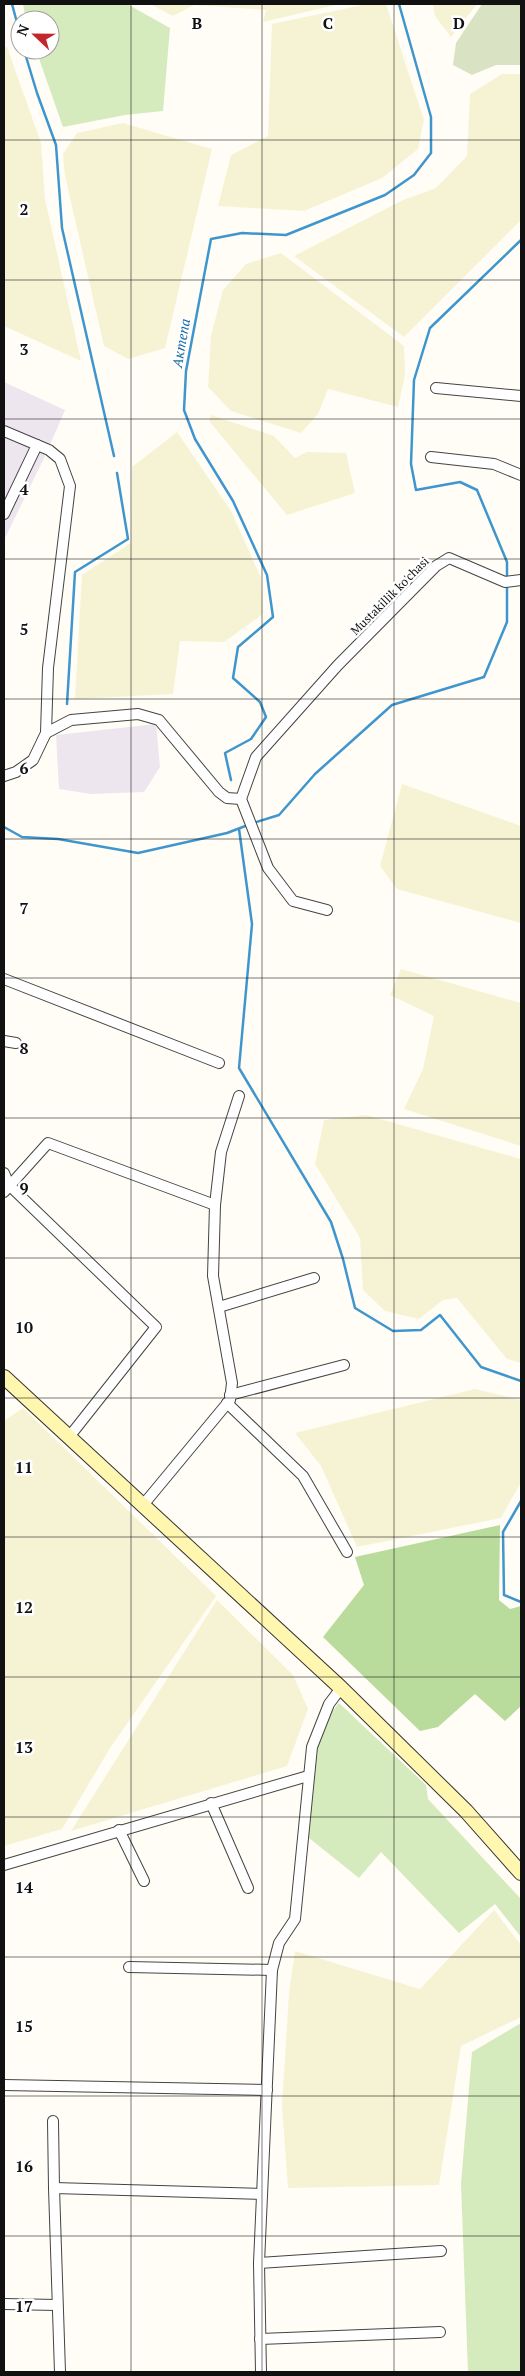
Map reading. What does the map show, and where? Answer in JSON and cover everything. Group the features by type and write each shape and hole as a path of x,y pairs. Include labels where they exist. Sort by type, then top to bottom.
{"main road":[{"path":"4,1376 341,1688 466,1810 521,1873"}],"street":[{"path":"436,388 521,396"},
{"path":"4,430 49,450 60,459 70,486 48,668 46,733 33,760 16,772 4,776"},
{"path":"5,508 37,445"},
{"path":"431,457 494,464 521,475"},
{"name":"Mustakillik ko'chasi","path":"241,799 256,757 338,665 436,566 449,558 505,582 521,580"},
{"path":"46,733 71,720 138,714 159,720 219,792 227,798 241,799 268,868 293,901 326,910"},
{"path":"4,979 219,1063"},
{"path":"4,1040 16,1043"},
{"path":"143,1505 229,1399 232,1383 213,1276 215,1204 221,1152 239,1096"},
{"path":"6,1189 48,1143 215,1204"},
{"path":"4,1173 6,1189 156,1328 69,1437"},
{"path":"219,1307 314,1278"},
{"path":"229,1399 344,1365"},
{"path":"229,1399 303,1476 347,1552"},
{"path":"261,2372 258,2262 272,1970 279,1943 295,1919 312,1747 328,1704 341,1688"},
{"path":"4,1865 308,1776"},
{"path":"212,1803 248,1888"},
{"path":"119,1830 144,1881"},
{"path":"129,1967 272,1970"},
{"path":"4,2085 267,2090"},
{"path":"53,2121 60,2372"},
{"path":"54,2188 261,2194"},
{"path":"258,2262 441,2251"},
{"path":"4,2304 57,2305"},
{"path":"260,2339 440,2332"}],"shaded area":[{"path":"150,4 340,4 263,22 266,10 194,5 173,16"},
{"path":"367,4 386,4 424,120 418,149 382,178 304,211 218,206 231,155 268,136 272,24"},
{"path":"433,4 477,4 451,37 435,16"},
{"path":"4,47 7,47 10,60 12,60 41,143 45,199 81,361 4,326"},
{"path":"502,74 521,74 521,220 404,337 294,256 403,200 436,188 467,156 470,94"},
{"path":"123,123 212,149 165,348 128,359 104,346 65,176 63,154 77,133"},
{"path":"281,253 404,346 405,375 398,407 328,389 318,414 301,433 231,411 208,387 211,336 223,290 246,264"},
{"path":"4,382 65,410 4,540"},
{"path":"211,415 274,436 295,458 307,452 346,453 355,493 287,515 209,421"},
{"path":"177,432 231,511 261,578 263,614 224,642 180,641 173,694 75,699 82,575 131,543 132,467"},
{"path":"156,724 160,767 144,792 91,794 59,789 56,735"},
{"path":"402,784 521,826 521,923 397,889 380,866"},
{"path":"401,969 521,1003 521,1146 404,1109 423,1069 434,1016 390,995"},
{"path":"366,1115 521,1159 521,1363 507,1359 457,1298 443,1300 419,1319 385,1311 363,1290 360,1238 315,1164 324,1120"},
{"path":"475,1389 521,1400 521,1482 501,1518 357,1547 321,1466 295,1433"},
{"path":"23,1408 216,1596 110,1748 62,1829 4,1846 4,1421"},
{"path":"217,1600 293,1675 308,1709 287,1766 71,1831"},
{"path":"494,1910 521,1945 521,2017 461,2046 439,2185 288,2188 282,2106 289,1993 295,1951 420,1989"}],"green space":[{"path":"23,4 127,4 170,28 163,111 125,115 63,127 40,60 60,60 60,10 24,10"},
{"path":"482,4 521,4 521,65 496,65 472,75 453,65 456,43"},
{"path":"500,1525 499,1600 510,1609 521,1606 521,1706 505,1721 475,1694 438,1727 420,1731 323,1637 364,1585 355,1557"},
{"path":"339,1703 426,1785 428,1799 521,1899 521,1937 495,1904 459,1933 381,1852 359,1878 304,1834 318,1747 330,1715"},
{"path":"521,2023 521,2372 468,2372 461,2184 472,2052"}],"waterway":[{"path":"12,4 14,10"},
{"name":"Актепа","path":"231,780 225,753 251,739 266,717 260,702 233,678 238,647 273,617 267,575 233,501 195,439 184,410 186,371 211,239 242,233 286,235 385,195 414,175 431,153 431,117 399,4"},
{"path":"27,60 56,145 62,228 114,456"},
{"path":"507,580 507,562 477,490 460,482 416,490 411,464 414,380 430,328 521,240"},
{"path":"67,704 75,572 128,539 117,473"},
{"path":"253,823 279,815 315,774 392,705 484,677 507,622 507,586"},
{"path":"4,827 22,837 58,839 138,853 227,833 248,825"},
{"path":"239,829 252,924 239,1068 331,1222 343,1259 355,1308 393,1331 421,1330 440,1315 481,1367 521,1381"},
{"path":"521,1501 503,1532 504,1595 521,1602"}]}
